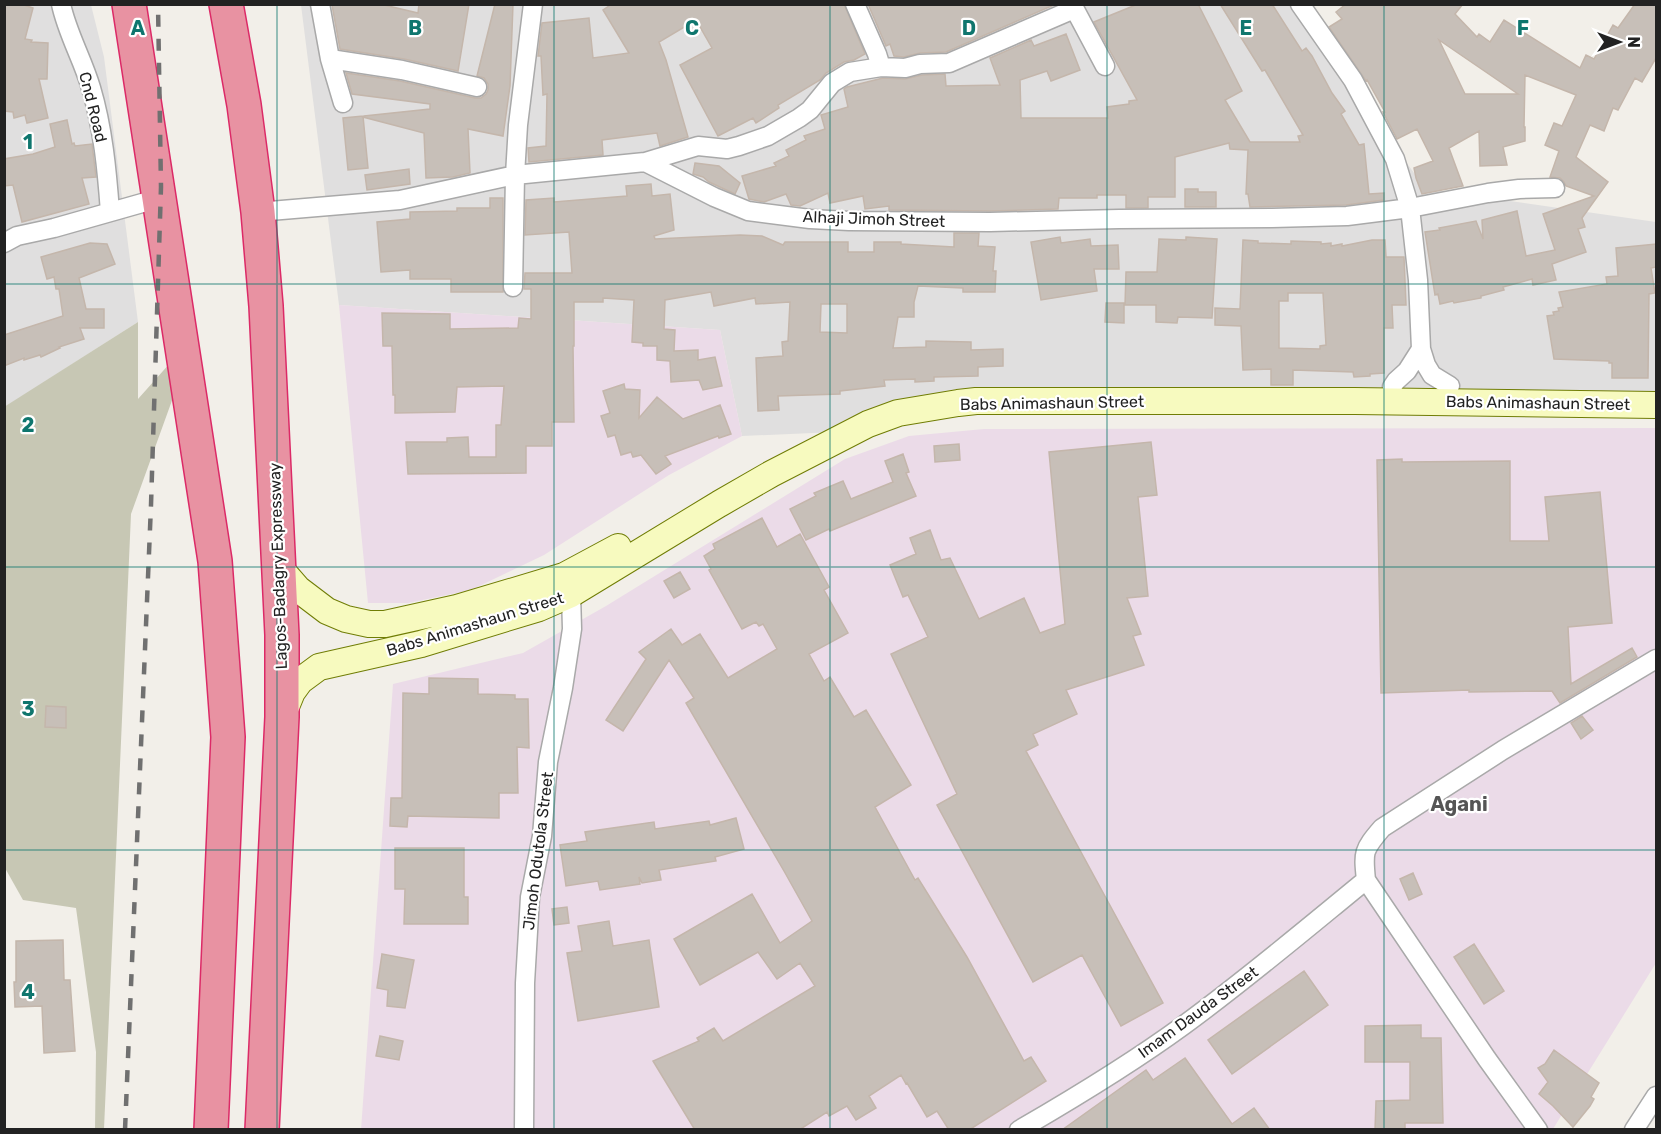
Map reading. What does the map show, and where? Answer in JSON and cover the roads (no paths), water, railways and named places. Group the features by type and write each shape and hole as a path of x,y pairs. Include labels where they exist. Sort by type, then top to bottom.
{"highway":[{"name":"Lagos-Badagry Expressway","path":"226,4 244,105 267,306 282,635 282,717 262,1130"},
{"path":"130,10 215,561 228,737 211,1130"}],"main road":[{"name":"Babs Animashaun Street","path":"282,717 292,692 300,681 320,667 421,644 539,608 611,552 789,447 871,407 917,393 968,388 1082,385 1129,394 1355,401 1656,405"},
{"name":"Babs Animashaun Street","path":"1129,394 1450,386 1656,390"},
{"name":"Babs Animashaun Street","path":"278,566 298,589 327,610 346,619 369,624 385,624 568,585"}],"street":[{"path":"320,4 330,59 343,103"},
{"path":"513,288 515,175 523,78 533,4"},
{"path":"855,4 878,54 881,67"},
{"path":"1300,4 1353,80 1395,159 1410,208 1418,280 1421,349 1432,375 1450,386"},
{"name":"Cnd Road","path":"57,6 91,87 108,182 110,212"},
{"path":"258,212 400,200 515,175 645,162 698,146 727,149 739,146 768,135 799,118 810,110 831,83 850,72 881,67 905,68 920,64 949,63 1073,7 1105,66"},
{"path":"330,59 402,70 477,87"},
{"name":"Alhaji Jimoh Street","path":"645,162 714,197 748,211 810,219 849,221 990,222 1347,216 1410,208 1488,193 1555,188"},
{"path":"4,243 17,236 160,198"},
{"path":"1392,387 1421,349"},
{"name":"Jimoh Odutola Street","path":"524,1130 525,983 530,897 542,836 548,762 572,629 568,585"},
{"path":"1538,1130 1366,880 1364,856 1368,845 1382,828 1503,750 1656,659"},
{"name":"Imam Dauda Street","path":"1019,1130 1096,1085 1184,1025 1366,880"},
{"path":"1634,1130 1656,1096"}],"railway":[{"path":"125,1130 151,505 161,187 158,4"}],"district":[{"name":"Agani","path":"1459,804"}]}
